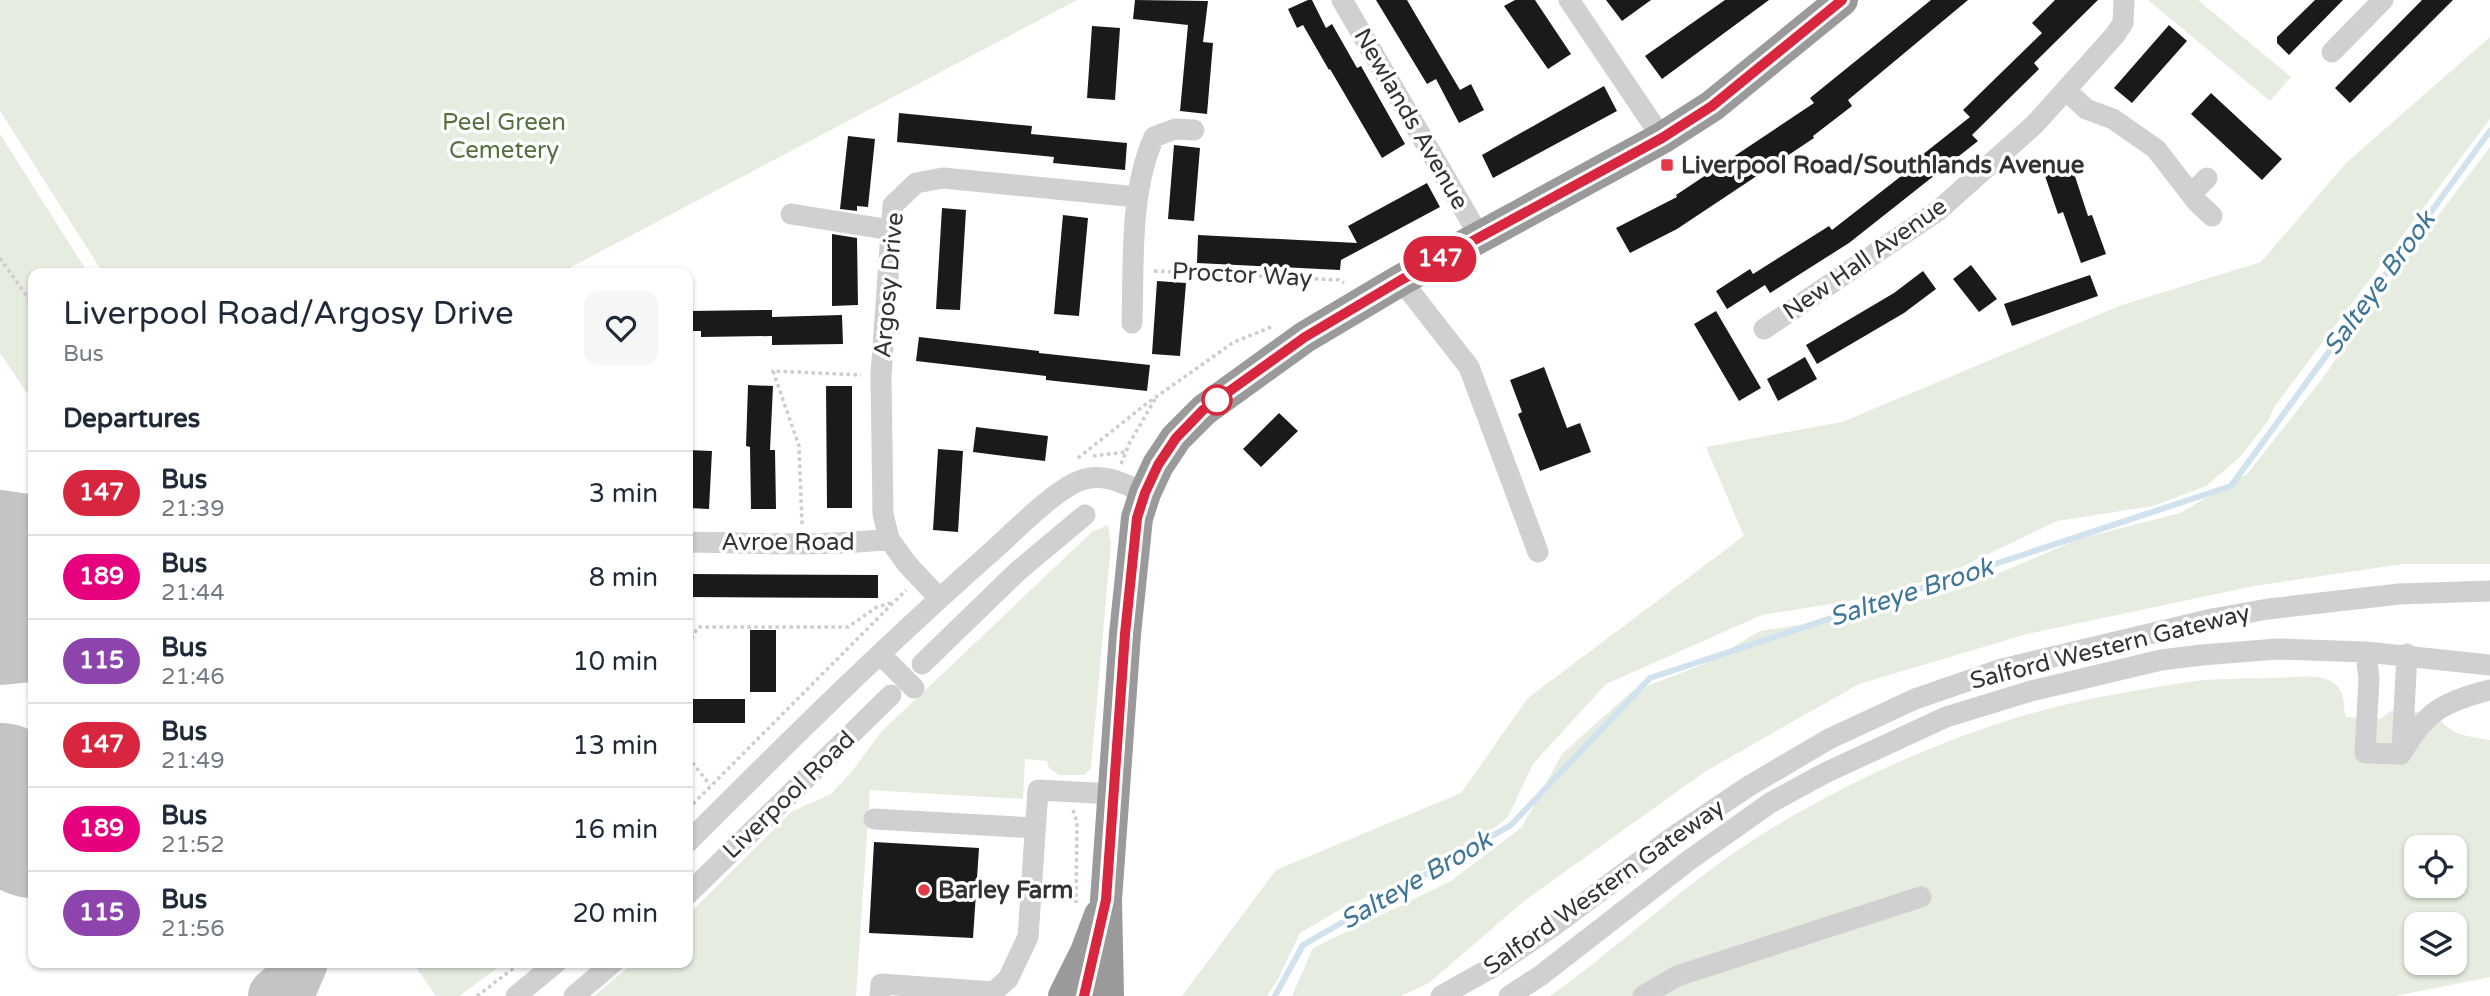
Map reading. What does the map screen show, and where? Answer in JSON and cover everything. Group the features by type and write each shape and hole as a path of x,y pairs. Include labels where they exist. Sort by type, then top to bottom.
{"highway":[{"path":"1064,996 1086,952 1091,903 1114,794 1125,634 1136,527 1145,493 1158,465 1176,438 1203,410 1305,337 1401,280 1662,138 1712,106 1833,3"},
{"path":"1084,996 1091,903"},
{"path":"1091,903 1108,996"}],"street":[{"name":"Newlands Avenue","path":"1342,0 1480,237"},
{"path":"1569,0 1662,138"},
{"name":"New Hall Avenue","path":"1764,329 1939,210 2035,124 2067,91 2123,23 2124,0"},
{"path":"2332,52 2384,0"},
{"path":"2067,91 2086,108 2113,119 2156,149 2212,216"},
{"path":"1132,323 1137,197 1145,158 1154,137 1175,129 1194,130"},
{"name":"Argosy Drive","path":"939,598 907,564 889,539 883,514 881,375 893,205 916,183 943,178 1137,197"},
{"path":"2191,194 2207,178"},
{"path":"791,214 891,230"},
{"path":"1401,280 1469,367 1538,552"},
{"path":"939,598 1044,506 1078,481 1103,477 1145,493"},
{"path":"922,664 1018,571 1085,515"},
{"name":"Avroe Road","path":"693,542 803,543 889,539"},
{"name":"Salford Western Gateway","path":"1441,996 1491,968 1552,927 1670,839 1749,786 1829,739 1915,699 2002,669 2212,619 2268,609 2399,594 2490,591"},
{"name":"Liverpool Road","path":"693,837 939,598"},
{"name":"Salford Western Gateway","path":"1509,996 1540,976 1688,860 1770,803 1825,773 1946,717 2031,691 2161,660 2277,649 2407,654 2490,665"},
{"path":"2366,652 2370,679 2365,753 2401,754"},
{"path":"880,654 914,688"},
{"path":"2401,754 2407,654"},
{"path":"2401,754 2417,727 2433,712 2459,698 2490,690"},
{"name":"Liverpool Road","path":"693,889 891,695"},
{"path":"880,996 881,984 991,994 1008,979 1028,937 1038,790 1114,794"},
{"path":"874,818 1035,828"},
{"path":"1643,996 1677,976 1921,897"},
{"path":"516,996 550,968"},
{"path":"575,996 607,968"}],"path":[{"path":"0,258 28,298"},
{"name":"Proctor Way","path":"1134,270 1339,279 1348,286"},
{"path":"1072,463 1157,396 1234,342 1282,323"},
{"path":"803,543 799,446 773,372 881,375"},
{"path":"1125,452 1157,396"},
{"path":"693,804 906,590"},
{"path":"693,636 698,627 848,626 877,607 893,603"},
{"path":"693,764 710,786 728,802"},
{"path":"1073,805 1091,903"},
{"path":"477,996 512,968"}],"green space":[{"name":"Peel Green Cemetery","path":"0,0 1077,0 569,268 100,268 0,111"},
{"path":"2148,0 2198,0 2291,77 2270,101"},
{"path":"2490,37 2490,119 2275,406 2268,421 2240,457 2206,486 2153,506 2057,521 1947,574 1867,598 1762,615 1606,684 1533,764 1508,817 1479,840 1424,870 1339,910 1300,933 1267,996 1182,996 1276,870 1461,793 1528,698 1744,536 1706,447 1842,422 2122,305 2261,262 2346,163"},
{"path":"0,134 85,268 28,268 28,395 0,353"},
{"path":"2490,147 2490,564 2403,564 2254,586 2027,634 1859,684 1706,771 1524,901 1429,983 1401,996 1292,996 1313,948 1451,881 1522,827 1562,754 1631,692 1702,665 1760,631 1869,614 1964,588 2079,539 2180,513 2248,473 2322,379 2418,242"},
{"path":"1108,525 1111,543 1091,768 1085,775 1059,775 1049,768 1047,761 1025,759 1023,799 870,790 856,996 594,996 627,968 693,968 693,910 791,812 831,794 881,732 1092,532"},
{"path":"2322,678 2331,681 2342,694 2346,717 2380,719 2391,711 2433,712 2446,726 2458,733 2490,740 2490,977 2395,996 1550,996 1725,859 1792,816 1898,762 2032,713 2125,692 2225,679"},
{"path":"416,968 497,968 459,996 436,996"}],"building":[{"path":"1135,0 1208,1 1203,42 1213,43 1207,114 1180,111 1188,25 1133,19"},
{"path":"1312,0 1326,28 1332,24 1357,68 1361,66 1405,144 1382,158 1303,25 1297,28 1288,9"},
{"path":"1376,0 1407,0 1460,90 1471,84 1484,110 1459,123 1436,79 1427,84"},
{"path":"1515,0 1535,0 1571,54 1548,69 1504,6"},
{"path":"1606,0 1651,0 1622,21"},
{"path":"1725,0 1769,0 1662,79 1645,56"},
{"path":"1931,0 1968,0 1848,100 1852,106 1813,136 1814,138 1677,229 1630,253 1616,228 1677,197 1676,195 1814,103 1810,98"},
{"path":"2055,0 2098,0 2034,63 2039,69 1972,135 1978,141 1849,243 1770,293 1765,285 1727,309 1716,291 1750,269 1753,274 1829,226 1832,230 1909,170 1907,167 1970,117 1963,110 2042,33 2032,23"},
{"path":"2315,0 2343,0 2289,55 2277,43 2277,37"},
{"path":"2422,0 2453,0 2350,103 2335,88"},
{"path":"2169,25 2187,41 2132,103 2114,88"},
{"path":"1092,26 1120,28 1115,100 1087,98"},
{"path":"1604,86 1617,111 1493,178 1482,155"},
{"path":"2211,93 2282,159 2262,180 2191,114"},
{"path":"899,113 1032,126 1031,134 1127,143 1125,170 1053,163 1054,157 897,142"},
{"path":"848,136 875,139 868,207 857,206 857,211 840,209"},
{"path":"1174,145 1200,148 1194,221 1168,219"},
{"path":"2071,164 2088,216 2092,215 2106,254 2081,263 2063,212 2058,214 2044,173"},
{"path":"1427,183 1440,207 1341,260 1340,270 1197,263 1198,235 1357,243 1348,226"},
{"path":"942,208 966,210 960,310 936,309"},
{"path":"1063,215 1088,218 1079,316 1054,314"},
{"path":"832,234 857,238 858,305 832,306"},
{"path":"1971,265 1997,299 1979,312 1953,279"},
{"path":"1923,271 1936,289 1904,313 1817,364 1806,345 1894,293"},
{"path":"2090,275 2098,296 2012,326 2004,304"},
{"path":"1157,281 1186,283 1180,356 1152,354"},
{"path":"772,310 772,317 842,315 843,344 772,345 772,336 701,337 701,331 693,331 693,311"},
{"path":"1716,311 1761,388 1739,401 1694,324"},
{"path":"919,337 1150,365 1147,391 916,361"},
{"path":"1805,357 1817,379 1778,401 1767,379"},
{"path":"1544,367 1567,428 1580,423 1591,452 1540,471 1518,414 1522,412 1510,380"},
{"path":"748,385 773,386 770,450 775,450 776,509 751,509 750,447 746,446"},
{"path":"826,386 852,386 852,508 827,508"},
{"path":"1279,413 1298,431 1261,467 1243,449"},
{"path":"976,427 1048,436 1045,461 973,452"},
{"path":"938,449 963,451 958,532 933,530"},
{"path":"693,450 712,451 709,509 693,508"},
{"path":"693,574 878,575 878,598 693,597"},
{"path":"750,630 776,630 776,692 750,692"},
{"path":"693,699 745,699 745,723 693,723"},
{"name":"Barley Farm","path":"874,842 979,848 973,938 869,933"}],"waterway":[{"name":"Salteye Brook","path":"1275,996 1303,945 1511,825 1650,678 2231,486 2490,131"}],"taxiway":[{"path":"0,518 28,522"},
{"path":"19,613 28,612"},
{"path":"276,996 291,983 297,968"}],"runway":[{"path":"0,615 19,613"},
{"path":"0,793 28,823"}],"bus line":[{"name":"147","path":"1084,996 1106,900 1125,634 1137,518 1158,465 1176,438 1203,410 1305,337 1401,280 1662,138 1712,106 1842,0"}],"place":[{"name":"Liverpool Road/Southlands Avenue","path":"1667,165"},
{"name":"Barley Farm","path":"924,890"}]}
